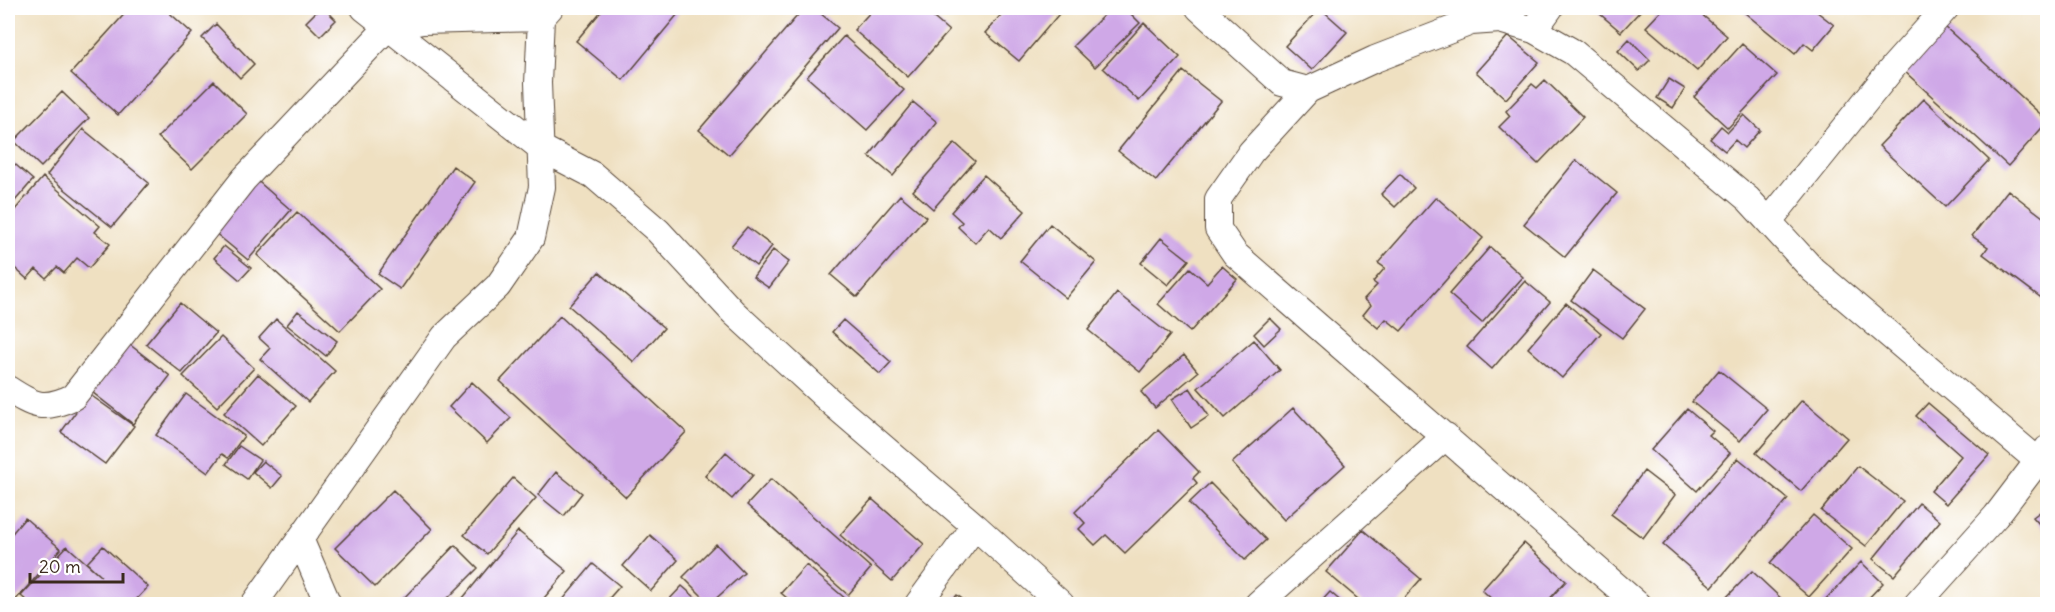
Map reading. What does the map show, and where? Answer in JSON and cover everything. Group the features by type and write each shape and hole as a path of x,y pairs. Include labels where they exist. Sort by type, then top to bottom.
{"street":[{"path":"364,8 541,148 592,175 658,231 733,312 834,405 975,526 1061,604"},
{"path":"1199,8 1282,83 1308,90"},
{"path":"1534,30 1550,8"},
{"path":"1769,221 1894,66 1946,8"},
{"path":"8,389 33,405 54,406 73,397 244,179 387,28 422,21 545,13 538,83 542,187 531,238 498,286 444,338 254,604"},
{"path":"1637,604 1235,254 1218,229 1218,199 1251,152 1308,90 1375,59 1471,22 1500,20 1534,30 1574,52 1748,200 1813,270 2042,454 1996,516 1917,604"},
{"path":"1258,604 1446,436"},
{"path":"918,604 975,526"},
{"path":"301,541 328,604"}],"building":[{"path":"130,8 164,8 192,33 118,115 71,73"},
{"path":"320,8 324,8 336,20 320,36 306,22"},
{"path":"604,8 683,8 623,80 576,41"},
{"path":"804,8 814,8 838,28 729,155 699,130"},
{"path":"874,8 922,8 949,31 908,77 854,30"},
{"path":"1007,8 1064,8 1019,61 985,33"},
{"path":"1111,8 1125,8 1140,23 1095,67 1073,46"},
{"path":"1320,8 1347,32 1312,70 1285,46"},
{"path":"1593,8 1643,8 1621,32"},
{"path":"1664,8 1694,8 1727,36 1697,71 1646,27"},
{"path":"1750,8 1812,8 1834,25 1813,50 1804,43 1795,54 1745,13"},
{"path":"1144,23 1180,57 1139,101 1103,68"},
{"path":"216,24 254,64 240,78 202,38"},
{"path":"1944,26 2048,121 2008,166 1903,70"},
{"path":"844,36 904,90 867,130 807,77"},
{"path":"1508,36 1539,62 1506,99 1476,72"},
{"path":"1629,39 1650,60 1639,71 1618,51"},
{"path":"1742,44 1777,75 1728,128 1694,97"},
{"path":"1183,71 1221,101 1156,181 1118,151"},
{"path":"1669,79 1685,89 1673,108 1657,98"},
{"path":"1545,80 1583,117 1538,164 1499,127 1510,116 1506,111 1532,84 1537,88"},
{"path":"214,81 247,114 192,169 158,137"},
{"path":"62,92 89,118 41,167 14,141"},
{"path":"1924,99 1989,160 1945,207 1879,146"},
{"path":"913,102 937,122 893,176 869,156"},
{"path":"1744,115 1760,130 1744,148 1735,140 1725,151 1710,139 1721,126 1728,132"},
{"path":"83,129 149,183 112,227 47,175"},
{"path":"955,143 975,161 933,209 913,191"},
{"path":"8,158 33,180 8,209"},
{"path":"1576,160 1617,193 1565,257 1524,224"},
{"path":"453,166 475,182 400,289 378,274"},
{"path":"1400,174 1414,188 1395,207 1381,194"},
{"path":"984,175 1025,211 1001,238 989,227 975,243 958,227 962,222 951,212"},
{"path":"252,176 291,210 248,260 208,227"},
{"path":"43,177 100,226 95,232 110,244 89,268 77,258 64,273 57,267 46,278 36,269 27,279 8,262 8,218"},
{"path":"2008,190 2048,221 2048,303 1983,254 1988,247 1972,236"},
{"path":"900,195 926,217 857,297 831,275"},
{"path":"1436,197 1483,238 1401,331 1386,319 1378,328 1363,315 1371,305 1364,299 1377,285 1373,282 1385,268 1378,263"},
{"path":"297,212 380,289 340,331 257,255"},
{"path":"1050,224 1096,262 1066,298 1020,261"},
{"path":"747,227 772,246 756,266 731,246"},
{"path":"1161,238 1189,260 1168,285 1141,263"},
{"path":"224,246 251,268 240,280 214,258"},
{"path":"1490,247 1523,277 1482,323 1449,294"},
{"path":"773,250 789,262 769,288 753,277"},
{"path":"1222,266 1237,279 1190,332 1158,304 1190,268 1207,283"},
{"path":"1593,270 1645,309 1622,338 1571,300"},
{"path":"599,272 664,328 634,362 569,306"},
{"path":"1525,281 1550,302 1492,369 1467,347"},
{"path":"1117,293 1170,335 1140,372 1088,330"},
{"path":"180,303 216,333 182,373 146,344"},
{"path":"1566,303 1601,333 1562,378 1528,348"},
{"path":"298,311 337,341 326,356 287,325"},
{"path":"560,316 686,432 626,497 500,381"},
{"path":"1270,318 1281,329 1264,345 1254,334"},
{"path":"276,319 335,371 308,402 260,359 270,348 259,338"},
{"path":"843,320 891,362 880,374 832,332"},
{"path":"221,337 254,368 217,407 183,376"},
{"path":"1254,340 1280,370 1225,418 1198,388"},
{"path":"129,344 170,376 133,424 92,392"},
{"path":"1184,355 1198,372 1155,408 1141,392"},
{"path":"1719,370 1767,409 1740,441 1692,402"},
{"path":"258,374 296,406 261,446 224,413"},
{"path":"472,382 511,418 487,443 449,407"},
{"path":"1190,388 1209,416 1191,428 1172,399"},
{"path":"89,394 134,426 105,464 61,432"},
{"path":"186,394 244,436 228,458 222,454 208,473 156,435"},
{"path":"1802,400 1847,438 1801,491 1756,453"},
{"path":"1928,403 1989,455 1946,504 1931,491 1961,456 1916,416"},
{"path":"1293,408 1345,465 1284,520 1232,463"},
{"path":"1687,409 1713,431 1709,435 1730,453 1697,491 1651,450"},
{"path":"1158,430 1199,472 1193,478 1197,483 1125,553 1106,535 1095,545 1079,529 1085,523 1075,512"},
{"path":"239,446 260,460 247,479 226,464"},
{"path":"726,452 753,475 732,499 705,476"},
{"path":"1738,458 1788,499 1712,587 1663,545"},
{"path":"263,461 282,476 272,488 253,472"},
{"path":"1858,466 1903,501 1866,546 1821,511"},
{"path":"1644,471 1675,495 1643,538 1611,514"},
{"path":"556,472 582,493 564,516 538,495"},
{"path":"513,478 536,498 487,554 464,535"},
{"path":"771,479 871,568 848,595 747,505"},
{"path":"1210,483 1266,540 1245,560 1189,503"},
{"path":"393,490 432,529 375,587 335,548"},
{"path":"872,499 924,544 892,581 840,535"},
{"path":"1919,503 1940,521 1894,576 1873,559"},
{"path":"2048,506 2048,534 2033,517"},
{"path":"1813,515 1852,549 1809,597 1770,563"},
{"path":"25,518 61,549 12,604 8,601 8,538"},
{"path":"1363,530 1421,579 1399,604 1364,604 1326,572"},
{"path":"518,531 567,571 539,604 458,604"},
{"path":"650,535 678,560 651,591 623,566"},
{"path":"1524,543 1566,581 1545,604 1497,604 1482,590"},
{"path":"716,544 744,573 710,604 683,577"},
{"path":"455,545 478,568 442,604 398,604"},
{"path":"67,546 101,576 87,563 103,546 148,587 132,604 31,604 21,596"},
{"path":"1861,562 1883,583 1863,604 1821,604"},
{"path":"593,564 620,586 604,604 564,604 561,602"},
{"path":"806,565 847,600 843,604 794,604 781,593"},
{"path":"1752,571 1787,604 1720,604"},
{"path":"682,586 703,604 665,604"},
{"path":"1330,592 1344,604 1319,604"},
{"path":"957,595 969,604 949,604"}]}
